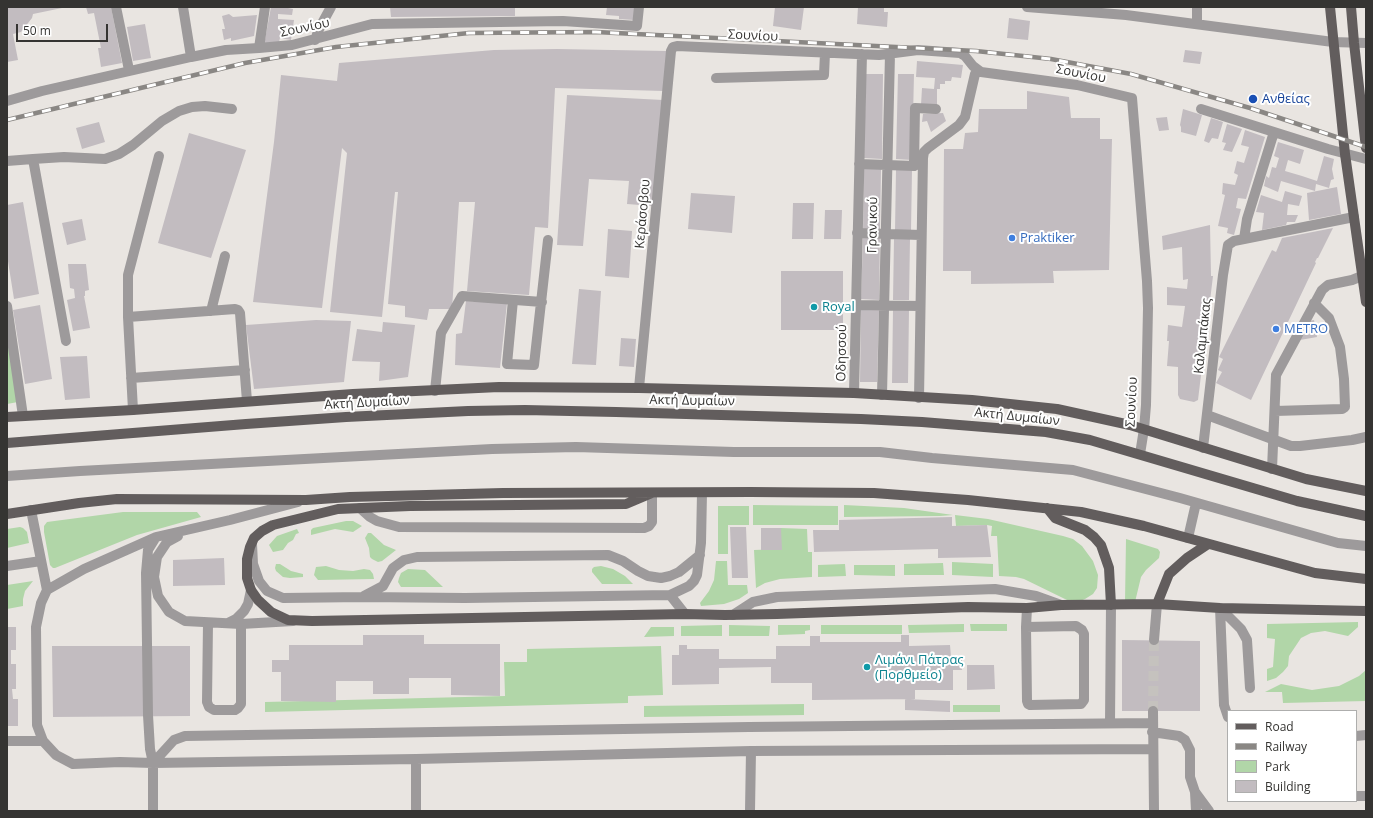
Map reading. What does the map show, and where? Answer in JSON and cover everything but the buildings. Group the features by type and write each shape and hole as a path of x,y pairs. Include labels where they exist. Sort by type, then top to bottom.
{"main road":[{"path":"1330,7 1345,154 1364,276 1366,302"},
{"path":"1351,7 1366,148"},
{"name":"Ακτή Δυμαίων","path":"7,417 133,410 353,394 506,387 639,388 854,393 972,400 1044,407 1144,429 1272,469 1328,484 1366,491"},
{"name":"Ακτή Δυμαίων","path":"7,443 346,417 468,411 525,410 853,418 975,425 1068,435 1140,454 1290,499 1332,510 1366,516"},
{"path":"7,514 117,499 306,500 350,497 503,493 874,493 933,496 1081,512 1144,526 1315,573 1366,579"},
{"path":"652,493 626,504 338,509 273,525 262,531 252,542 248,553 246,566 247,578 251,590 262,605 271,612 288,620 301,621 685,614 733,615 968,607 1027,608 1061,605 1157,604 1220,608 1366,611"},
{"path":"1046,508 1055,518 1085,530 1101,545 1109,568 1111,605"},
{"path":"1157,604 1169,574 1187,558 1208,544"}],"street":[{"path":"116,7 129,70"},
{"path":"183,7 191,56"},
{"path":"260,48 265,7"},
{"path":"315,40 331,7"},
{"name":"Σουνίου","path":"7,101 42,91 191,56 226,50 292,45 375,24 563,21 637,26 639,7"},
{"path":"1027,7 1092,9 1333,42 1366,43"},
{"path":"1197,7 1197,24"},
{"name":"Σουνίου","path":"677,46 862,54 890,54 918,50 960,53 965,56 978,70 987,73 1077,85 1132,98 1147,288 1147,362 1144,429 1140,454"},
{"name":"Κεράσοβου","path":"639,388 671,51 673,47 677,46"},
{"path":"716,78 824,75 825,53"},
{"name":"Οδησσού","path":"854,393 862,54"},
{"name":"Γρανικού","path":"882,395 890,54"},
{"path":"918,163 928,148 960,125 965,117 975,74 978,70"},
{"path":"7,161 64,157 105,159 118,154 133,145 162,122 179,111 192,107 205,106 232,110"},
{"path":"919,398 922,235 915,108 936,109"},
{"path":"1201,109 1345,154 1366,159"},
{"path":"1244,239 1246,219 1274,132"},
{"path":"133,410 128,317 128,274 159,156"},
{"path":"33,159 66,341"},
{"path":"859,164 887,165 918,163"},
{"name":"Καλαμπάκας","path":"1204,448 1226,251 1230,242 1354,217"},
{"path":"858,234 922,235"},
{"path":"512,300 506,364 534,365 548,240"},
{"path":"211,310 225,256"},
{"path":"1272,469 1276,375 1322,290 1328,285 1364,276"},
{"path":"435,391 441,333 462,296 542,302"},
{"path":"1275,411 1342,409 1345,407 1344,379 1340,346 1329,318 1314,303"},
{"path":"856,305 920,306"},
{"path":"7,306 23,416"},
{"path":"128,317 211,310 238,310 240,313 247,401"},
{"path":"131,378 245,370"},
{"path":"1208,415 1290,446 1352,440 1366,437"},
{"path":"7,476 492,448 576,447 734,452 880,452 1073,470 1338,543 1366,546"},
{"path":"360,508 377,521 399,527 644,528 652,522 652,493"},
{"path":"252,542 253,564 256,576 262,586 272,594 283,598 295,599 364,596 465,598 670,595 689,586 697,575 700,555 702,493"},
{"path":"306,500 156,537 84,568 47,590 41,602 38,614 36,644 37,724 43,740 56,755 73,764 120,762 153,763 416,759 751,751 1152,749"},
{"path":"1188,538 1196,503"},
{"path":"31,510 47,590"},
{"path":"189,530 167,542 157,557 154,577 158,596 169,612 185,621 208,623 240,624 301,621"},
{"path":"153,811 153,763 150,749 148,715 146,573 148,550 156,537"},
{"path":"364,596 383,586 393,568 404,560 417,557 608,555 623,561 648,576 661,578 679,572 700,555"},
{"path":"7,566 41,561"},
{"path":"733,615 753,602 777,597 995,589 1028,594 1061,605"},
{"path":"228,623 236,619 244,611 248,604 251,590"},
{"path":"670,595 685,614"},
{"path":"1154,640 1157,604"},
{"path":"1110,723 1111,605"},
{"path":"1026,627 1076,626 1082,630 1084,634 1084,700 1081,704 1028,704 1026,627 1027,608"},
{"path":"1220,608 1241,629 1247,640 1250,688"},
{"path":"1220,608 1224,705 1227,714"},
{"path":"208,623 207,702 209,707 214,710 234,710 241,704 240,624"},
{"path":"1153,711 1152,749 1154,811"},
{"path":"153,763 174,740 185,736 1110,723 1152,728 1179,736 1185,740 1190,750 1190,777 1195,792 1196,811"},
{"path":"7,741 43,740"},
{"path":"750,811 751,751"},
{"path":"416,759 416,811"},
{"path":"1195,792 1209,811"}],"green space":[{"path":"7,328 18,402 7,404"},
{"path":"753,505 838,506 838,525 753,525"},
{"path":"844,505 904,508 953,515 844,517"},
{"path":"718,506 749,506 749,525 728,525 728,554 718,554"},
{"path":"123,512 197,512 201,517 137,535 55,568 50,565 44,532 44,526 47,522"},
{"path":"955,515 988,519 1073,539 1082,546 1093,561 1098,575 1097,588 1093,594 1080,601 1067,600 1024,579 999,576 997,536 991,536 992,526 956,526"},
{"path":"346,521 353,521 362,526 353,532 335,529 311,535 311,530 313,528"},
{"path":"20,527 27,532 29,543 7,548 7,529"},
{"path":"781,528 807,529 808,552 812,552 812,577 780,579 765,583 756,588 754,550 781,549"},
{"path":"297,529 299,533 296,534 293,540 288,543 283,550 273,552 269,545 277,536"},
{"path":"368,533 371,533 384,545 396,550 382,561 378,562 372,559 370,557 369,548 365,538"},
{"path":"1126,539 1158,549 1160,552 1159,558 1141,577 1135,602 1125,602"},
{"path":"716,561 727,561 728,585 747,585 748,593 739,599 724,604 701,606 700,603 709,591 714,580"},
{"path":"952,562 993,564 993,577 952,575"},
{"path":"943,563 944,575 904,575 904,564"},
{"path":"276,564 280,564 291,571 303,574 303,577 283,577 276,571"},
{"path":"845,564 846,576 818,577 818,565"},
{"path":"854,565 895,565 895,576 854,575"},
{"path":"326,566 339,570 370,570 374,579 318,580 314,575 316,567"},
{"path":"601,566 613,569 625,576 633,584 602,584 592,572 594,567"},
{"path":"408,569 425,570 443,587 401,587 398,582 399,578 401,573"},
{"path":"33,581 25,591 23,606 7,609 7,585"},
{"path":"1358,622 1358,627 1348,636 1325,631 1311,633 1301,638 1289,656 1288,666 1276,678 1267,681 1267,669 1273,667 1275,639 1267,638 1267,624"},
{"path":"964,624 964,632 909,633 908,625"},
{"path":"970,624 1007,624 1007,631 971,631"},
{"path":"722,625 722,636 681,636 681,626"},
{"path":"729,625 770,626 769,636 729,636"},
{"path":"778,625 810,625 810,630 805,631 805,634 778,635"},
{"path":"821,625 902,625 902,634 821,634"},
{"path":"651,627 674,627 674,636 644,637"},
{"path":"661,646 663,695 628,696 628,703 265,712 265,702 505,696 504,662 527,662 527,649"},
{"path":"1366,670 1366,701 1283,703 1282,692 1265,692 1281,684 1312,690 1339,686 1359,676"},
{"path":"804,704 804,715 644,717 644,706"},
{"path":"953,705 1000,705 1000,712 953,712"}],"tunnel":[{"path":"1153,711 1154,640"}],"railway":[{"path":"7,120 245,63 336,47 469,33 596,32 976,51 1051,59 1131,74 1250,108 1366,147"}],"place":[{"name":"Ανθείας","path":"1253,99"},
{"name":"Praktiker","path":"1012,238"},
{"name":"Royal","path":"814,307"},
{"name":"METRO","path":"1276,329"},
{"name":"Λιμάνι Πάτρας (Πορθμείο)","path":"867,667"}]}
